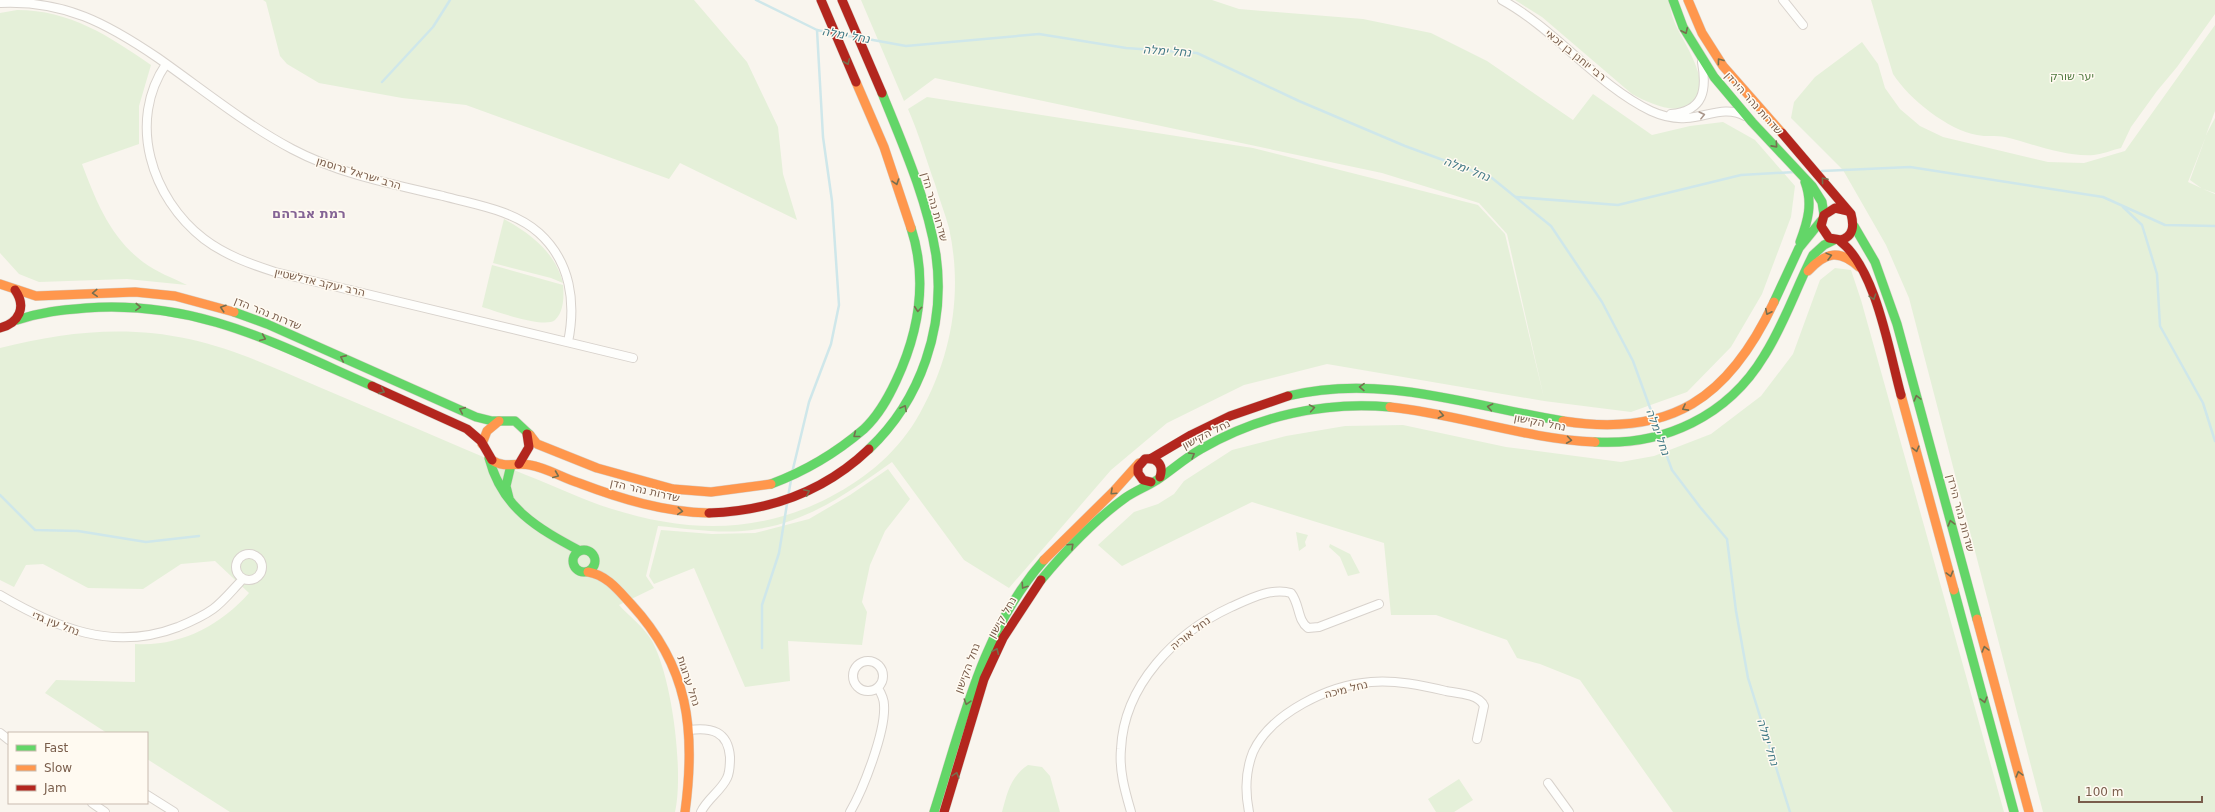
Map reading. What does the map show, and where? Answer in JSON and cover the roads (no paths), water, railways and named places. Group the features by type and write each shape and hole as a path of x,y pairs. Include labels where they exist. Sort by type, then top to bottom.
{"main road":[{"name":"שדרות נהר הדן","path":"1,283 24,294 40,296 115,292 155,294 218,306 267,324 476,417 515,422 527,432 536,444 597,468 673,489 711,492 771,484 800,473 819,463 865,428 885,404 908,355 913,339 920,291 914,238 884,147 821,0"},
{"name":"שדרות נהר הדן","path":"489,458 497,464 532,465 587,488 621,498 670,510 710,514 748,510 774,505 806,493 827,482 877,444 899,416 925,362 931,343 938,290 937,263 932,231 901,137 842,0"},
{"name":"שדרות נהר הירדן","path":"1673,0 1687,33 1702,59 1716,79 1800,172 1819,196 1822,202 1823,218"},
{"name":"שדרות נהר הירדן","path":"1688,0 1702,33 1723,66 1825,181 1848,211"},
{"path":"1785,277 1805,228 1810,208 1808,188 1800,172"},
{"path":"1785,277 1798,251 1823,218 1835,208 1848,211 1853,218 1854,226 1849,236 1837,240"},
{"path":"1823,218 1822,231 1829,238 1837,240 1854,254 1864,273 1885,336 2014,812"},
{"name":"שדרות נהר הירדן","path":"1854,226 1875,262 1897,324 2029,812"},
{"name":"נחל הקישון","path":"1160,477 1174,465 1198,451 1251,426 1295,412 1334,405 1366,404 1399,407 1553,437 1592,443 1626,443 1656,438 1700,419 1722,404 1742,387 1760,364 1773,342 1813,255 1824,245 1837,240"},
{"path":"1800,281 1821,258 1833,254 1851,259 1864,273"},
{"name":"נחל הקישון","path":"1152,458 1195,433 1245,410 1302,392 1340,387 1367,387 1401,390 1588,425 1608,426 1652,422 1687,407 1729,376 1752,344 1785,277"},
{"path":"14,289 19,294 22,304 20,315 17,320"},
{"path":"0,328 8,326 17,320 41,312 113,307 169,310 212,320 261,337 464,427 473,433 482,444 489,458 499,487 512,504 551,534 580,551"},
{"path":"482,444 487,431 499,421"},
{"path":"512,504 506,486 515,464 529,448 527,432"},
{"path":"1152,458 1161,465 1160,477 1152,482 1140,478 1137,471 1139,463 1145,459 1152,458"},
{"name":"נחל הקישון","path":"934,812 971,688 985,653 1000,623 1042,562 1123,483 1139,463"},
{"name":"נחל קישון","path":"944,812 988,671 1001,642 1022,606 1041,578 1065,551 1124,498 1152,482"},
{"path":"551,534 566,549 577,570 588,572 595,564 595,559 592,553 585,550 576,554 573,560"},
{"name":"נחל ערוגות","path":"595,564 607,580 644,619 660,640 672,663 681,690 689,730 690,758 685,812"},
{"name":"נחל ערוגות","path":"588,572 594,572 607,580"}],"street":[{"name":"רבי יוחנן בן זכאי","path":"1502,0 1537,24 1628,97 1651,110 1679,118 1727,110 1751,118"},
{"path":"1783,0 1803,25"},
{"name":"הרב ישראל גרוסמן","path":"0,3 38,2 79,11 116,29 277,140 312,158 365,177 502,212 524,222 552,247 561,261 568,277 572,303 572,324 568,342"},
{"name":"רבי יוחנן בן זכאי","path":"1651,110 1677,114 1686,111 1698,103 1704,90 1702,59"},
{"name":"הרב יעקב אדלשטיין","path":"166,64 154,83 147,106 146,134 148,149 158,180 175,208 193,229 210,242 237,258 262,268 633,358"},
{"name":"נחל עין גדי","path":"0,595 35,616 83,633 114,637 140,637 166,631 200,618 214,608 243,579"},
{"name":"נחל אוריה","path":"1131,812 1122,780 1121,765 1122,738 1127,714 1131,703 1155,664 1187,633 1210,617 1246,600 1276,591 1291,593 1295,598 1302,622 1308,628 1318,627 1380,604"},
{"name":"נחל מיכה","path":"1249,812 1246,798 1247,776 1253,753 1260,740 1267,732 1299,705 1334,690 1369,682 1388,681 1428,687 1476,698 1484,706 1477,738"},
{"path":"850,812 858,798 881,727 884,706 878,688"},
{"path":"689,730 703,728 719,733 727,740 730,752 730,764 727,778 701,812"},
{"path":"0,733 8,739"},
{"path":"1548,783 1569,812"},
{"path":"148,796 174,812"},
{"path":"93,804 105,812"}],"waterway":[{"path":"382,82 433,27 450,0"},
{"name":"נחל ימלה","path":"756,0 817,30 831,33"},
{"path":"792,473 809,402 831,344 839,305 832,201 823,137 817,30"},
{"name":"נחל ימלה","path":"862,38 906,46 1039,34 1126,48 1197,53 1299,101 1405,146 1492,178 1551,226 1602,302 1633,361 1653,416"},
{"name":"נחל ימלה","path":"840,35 855,37"},
{"path":"1822,171 1910,167 2103,197 2165,225 2215,226"},
{"path":"1516,197 1618,205 1741,175 1795,172"},
{"path":"2123,207 2142,225 2157,274 2160,326 2203,403 2215,441"},
{"name":"נחל ימלה","path":"1655,423 1659,433"},
{"name":"נחל ימלה","path":"1661,440 1672,470 1727,539 1736,611 1748,678 1790,812"},
{"path":"788,497 791,480"},
{"path":"0,495 35,530 78,531 146,542 199,536"},
{"path":"762,648 762,605 779,553 787,504"}],"district":[{"name":"רמת אברהם","path":"309,213"}],"park label":[{"name":"יער שורק","path":"2072,76"}]}
